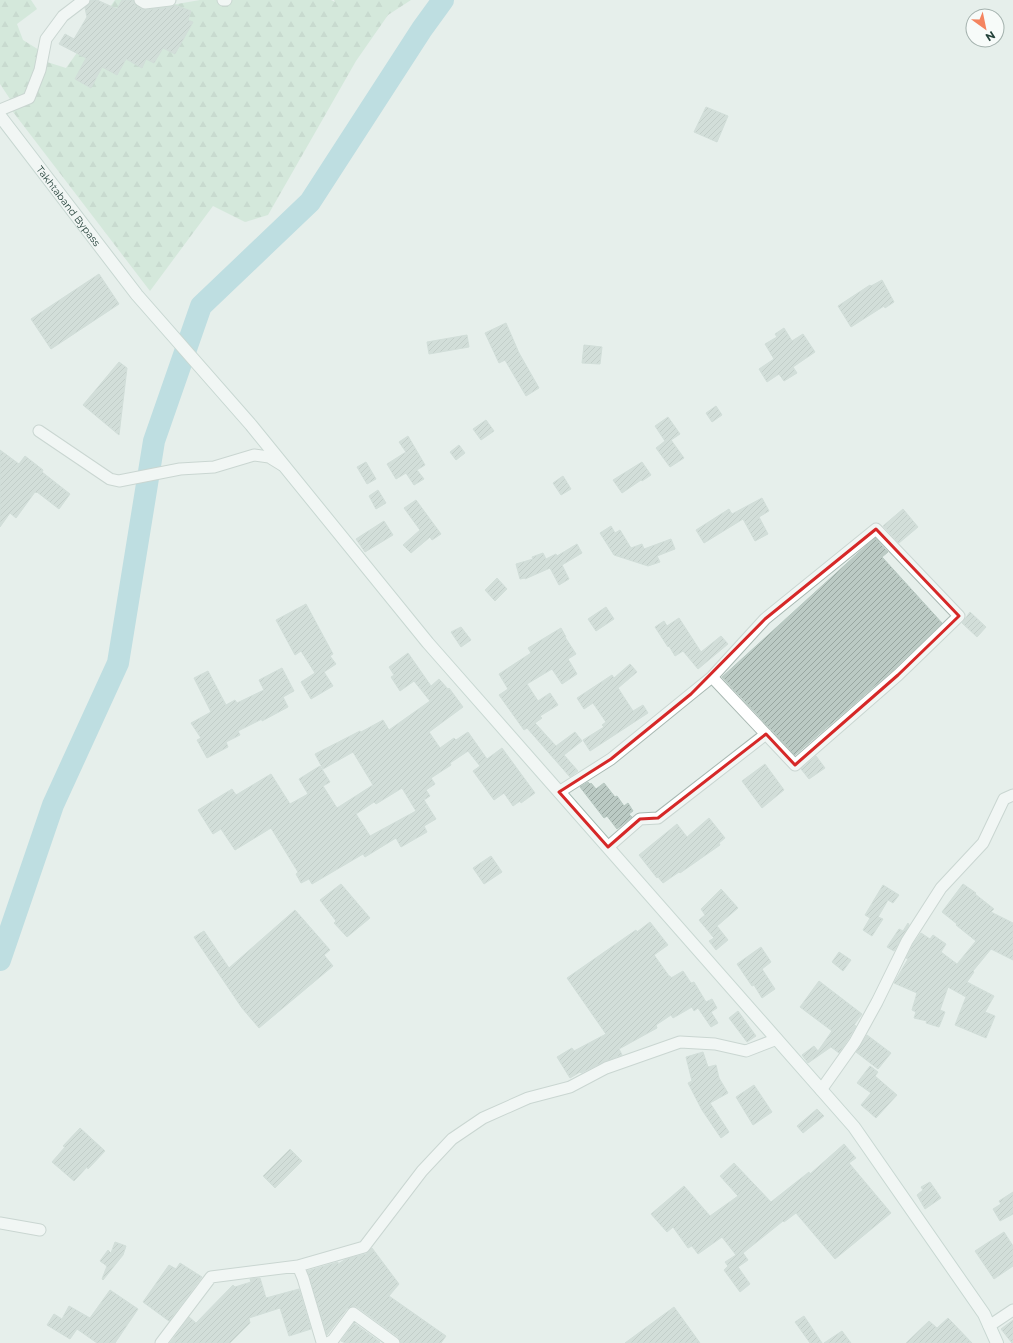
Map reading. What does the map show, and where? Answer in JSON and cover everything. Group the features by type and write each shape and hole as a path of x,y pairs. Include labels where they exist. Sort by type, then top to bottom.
{"main road":[{"name":"Takhtaband Bypass","path":"0,116 137,295 251,425 428,643 854,1127 984,1314 997,1343"}],"street":[{"path":"0,110 29,98 40,70 46,39 63,16 84,0"},
{"path":"140,0 146,3 170,0"},
{"path":"39,431 110,479 119,481 180,469 214,467 254,455 269,457 285,467"},
{"path":"559,792 611,759 712,677 765,619 876,529 959,616 898,676 795,765 712,677"},
{"path":"608,847 640,819 658,818 766,734"},
{"path":"821,1090 856,1042 907,941 941,888 983,843 1004,800 1013,795"},
{"path":"161,1343 210,1277 298,1266 364,1247 422,1171 452,1139 483,1118 528,1098 570,1087 606,1068 680,1042 715,1044 746,1051 777,1039"},
{"path":"0,1223 40,1230"},
{"path":"298,1266 322,1342 327,1343 333,1340 353,1313 394,1343"},
{"path":"989,1326 1013,1310"}],"highlighted area":[{"path":"876,529 959,616 898,675 795,765 766,734 658,818 640,819 608,847 559,792 611,759 691,694 765,619"}],"green space":[{"path":"0,0 31,0 37,9 17,24 23,40 44,53 47,62 66,68 115,0 134,0 138,2 177,4 200,0 331,0 335,2 334,0 411,0 388,15 356,61 268,215 245,222 213,206 150,291 10,108 30,90 12,102 0,84"}],"building":[{"path":"91,0 97,0 117,9 122,0 133,0 136,6 145,10 171,7 175,5 191,11 188,20 193,22 175,54 163,48 154,63 146,59 142,68 126,59 117,75 102,67 91,88 75,79 86,58 59,44 65,34 74,39 87,17 85,8"},
{"path":"706,107 728,116 717,142 694,132"},
{"path":"99,274 119,304 51,349 31,319"},
{"path":"882,280 894,302 885,308 884,306 851,327 838,306 870,285 871,286"},
{"path":"506,323 519,353 539,388 526,396 505,360 499,363 485,333"},
{"path":"784,328 792,341 803,334 815,352 793,367 797,373 784,381 779,374 767,382 759,369 774,359 765,344 777,337 775,334"},
{"path":"467,335 469,347 429,354 427,342"},
{"path":"584,345 602,347 600,364 582,363"},
{"path":"119,362 127,368 119,435 83,405"},
{"path":"716,406 722,415 712,422 706,413"},
{"path":"668,417 680,434 671,440 684,458 670,467 656,448 665,441 655,426"},
{"path":"486,420 494,431 481,440 473,429"},
{"path":"408,436 425,465 417,470 424,479 414,485 406,473 396,479 387,464 406,452 399,442"},
{"path":"459,445 465,453 456,460 450,452"},
{"path":"0,450 19,464 25,456 43,470 42,472 70,494 59,509 35,492 16,518 10,513 0,527"},
{"path":"366,462 376,479 367,484 357,467"},
{"path":"642,462 651,475 622,493 613,480"},
{"path":"563,476 571,489 561,495 553,483"},
{"path":"378,490 386,503 376,509 369,496"},
{"path":"762,498 769,511 759,517 768,534 755,541 743,519 704,543 696,530 729,509 732,514"},
{"path":"416,500 441,534 432,540 430,537 411,553 403,545 420,530 404,508"},
{"path":"903,509 918,527 899,543 883,526"},
{"path":"384,521 393,535 365,552 356,539"},
{"path":"611,526 615,533 620,530 631,548 642,544 644,549 671,539 675,549 657,556 660,562 648,566 614,555 600,533"},
{"path":"875,538 888,552 882,557 942,623 893,670 795,755 722,677"},
{"path":"577,544 582,553 562,565 569,579 559,585 550,568 525,579 520,579 516,564 533,559 532,557 543,553 546,559 556,554 557,556"},
{"path":"497,578 507,589 495,601 485,590"},
{"path":"306,604 333,654 330,656 336,664 324,672 333,686 311,699 301,682 315,673 301,651 295,655 276,620"},
{"path":"606,607 614,619 596,631 588,619"},
{"path":"970,612 986,627 977,637 962,623"},
{"path":"679,618 701,652 721,636 728,644 698,669 683,651 675,656 655,627 664,621 667,626"},
{"path":"461,627 471,640 461,647 451,632"},
{"path":"561,628 576,654 568,659 577,674 562,684 552,669 527,684 538,701 550,693 558,705 540,716 542,718 535,723 556,746 575,732 582,741 564,755 578,771 570,777 527,728 524,730 499,695 508,689 499,674 531,653 528,648"},
{"path":"408,653 431,686 439,679 448,689 449,688 463,707 429,732 440,748 454,738 456,740 468,732 487,759 502,748 535,793 521,803 520,801 513,806 504,793 494,800 473,771 480,766 468,751 450,763 451,765 431,778 435,784 426,790 430,796 424,800 436,819 424,826 427,832 401,847 396,838 365,857 363,854 312,884 309,879 301,883 296,874 298,872 271,828 235,850 221,829 213,834 198,810 232,789 236,795 271,774 290,804 308,794 299,779 320,766 330,782 323,786 337,808 373,785 353,752 323,769 315,754 383,720 389,730 430,701 414,681 400,691 391,677 394,675 389,667","holes":["402,788 416,811 370,836 356,814 374,802 376,804"]},
{"path":"630,664 637,672 618,688 633,711 643,705 648,713 590,751 583,740 604,727 602,725 606,722 593,703 584,709 577,698 612,675 614,678"},
{"path":"282,668 294,691 283,697 288,707 262,721 262,719 238,731 240,735 226,742 228,747 207,758 197,740 201,738 191,723 211,712 194,678 208,671 226,705 235,700 237,703 264,690 259,680"},
{"path":"816,756 825,768 809,779 801,769"},
{"path":"765,764 784,790 762,808 742,781"},
{"path":"588,782 590,784 591,783 596,789 604,783 615,797 617,796 624,806 628,803 633,811 629,814 632,817 617,829 607,816 604,818 580,787"},
{"path":"709,818 725,838 719,843 720,845 663,883 658,877 657,878 639,855 677,824 687,837"},
{"path":"491,856 502,872 484,884 473,868"},
{"path":"341,884 370,918 347,937 334,923 336,921 320,900"},
{"path":"963,884 994,909 991,912 1013,923 1013,960 991,949 973,971 974,972 967,982 994,996 985,1012 995,1016 986,1038 955,1025 966,997 948,987 940,1010 945,1012 939,1027 926,1023 927,1021 914,1018 916,1012 912,1010 917,993 894,983 908,959 906,958 913,944 921,933 930,939 933,935 946,944 941,952 957,964 976,941 942,912"},
{"path":"883,885 899,895 893,903 888,900 878,917 883,919 872,936 863,930 870,918 865,915"},
{"path":"721,889 738,908 717,926 728,940 716,950 709,941 714,938 699,920 705,915 701,909"},
{"path":"295,910 330,950 324,955 333,966 259,1028 242,1008 194,937 204,931 229,968"},
{"path":"650,922 668,945 654,955 671,978 683,971 691,983 694,982 706,1002 712,999 717,1008 711,1012 718,1023 711,1027 698,1008 694,1011 692,1007 673,1018 671,1015 656,1025 657,1028 619,1049 622,1055 603,1062 581,1073 580,1072 570,1078 557,1057 572,1048 574,1051 606,1034 567,978"},
{"path":"908,923 909,925 894,951 887,947 899,929 903,931"},
{"path":"761,947 771,962 762,969 775,989 762,998 754,985 752,986 737,964"},
{"path":"839,952 851,960 843,971 832,962"},
{"path":"819,981 862,1014 854,1025 856,1026 839,1053 831,1047 808,1063 802,1055 814,1046 818,1051 832,1031 800,1007"},
{"path":"738,1011 756,1036 747,1042 729,1018"},
{"path":"867,1035 891,1053 878,1069 856,1052"},
{"path":"703,1052 708,1067 716,1065 719,1078 728,1093 710,1103 729,1132 721,1138 702,1110 688,1083 692,1081 686,1057"},
{"path":"870,1066 878,1072 875,1076 897,1095 876,1118 861,1105 871,1093 857,1083"},
{"path":"754,1085 772,1112 753,1125 736,1097"},
{"path":"817,1109 824,1116 803,1133 797,1126"},
{"path":"80,1128 105,1151 74,1181 52,1162 65,1147 63,1146"},
{"path":"844,1144 856,1158 849,1163 891,1213 835,1259 796,1213 784,1222 783,1221 743,1253 748,1260 738,1267 750,1284 740,1292 724,1270 728,1266 725,1262 736,1255 722,1237 698,1254 692,1246 688,1248 673,1227 667,1232 651,1214 684,1186 710,1216 738,1196 720,1176 734,1163 771,1202 809,1172 810,1174"},
{"path":"290,1149 302,1161 275,1188 263,1176"},
{"path":"930,1182 941,1198 925,1209 917,1195 923,1190 921,1187"},
{"path":"1013,1192 1013,1214 1000,1221 993,1209 1001,1204 999,1201"},
{"path":"1004,1232 1013,1246 1013,1266 994,1279 975,1251"},
{"path":"115,1242 126,1246 123,1255 103,1280 102,1279 107,1266 100,1261 108,1250 111,1253"},
{"path":"372,1248 399,1284 389,1296 446,1336 441,1343 401,1343 398,1337 357,1307 353,1306 347,1309 327,1335 307,1271 338,1262 338,1264 346,1259 366,1254"},
{"path":"180,1263 202,1277 169,1321 143,1302 169,1265 176,1269"},
{"path":"260,1278 266,1298 299,1289 311,1329 289,1336 280,1308 249,1318 250,1323 230,1343 170,1343 189,1317 196,1323 233,1285 235,1287 251,1282 250,1279"},
{"path":"110,1290 138,1309 115,1343 97,1343 77,1329 70,1339 47,1325 54,1314 62,1319 69,1306 90,1318"},
{"path":"674,1307 700,1343 625,1343"},
{"path":"804,1316 822,1343 810,1343 795,1322"},
{"path":"948,1318 972,1343 906,1343 929,1321 937,1328"},
{"path":"1013,1320 1013,1343 1012,1343 1001,1329"},
{"path":"354,1323 380,1342 345,1343 341,1341"},
{"path":"842,1331 851,1343 824,1343"}],"waterway":[{"path":"0,960 53,805 118,663 154,441 201,306 310,202 422,29 443,0"}]}
